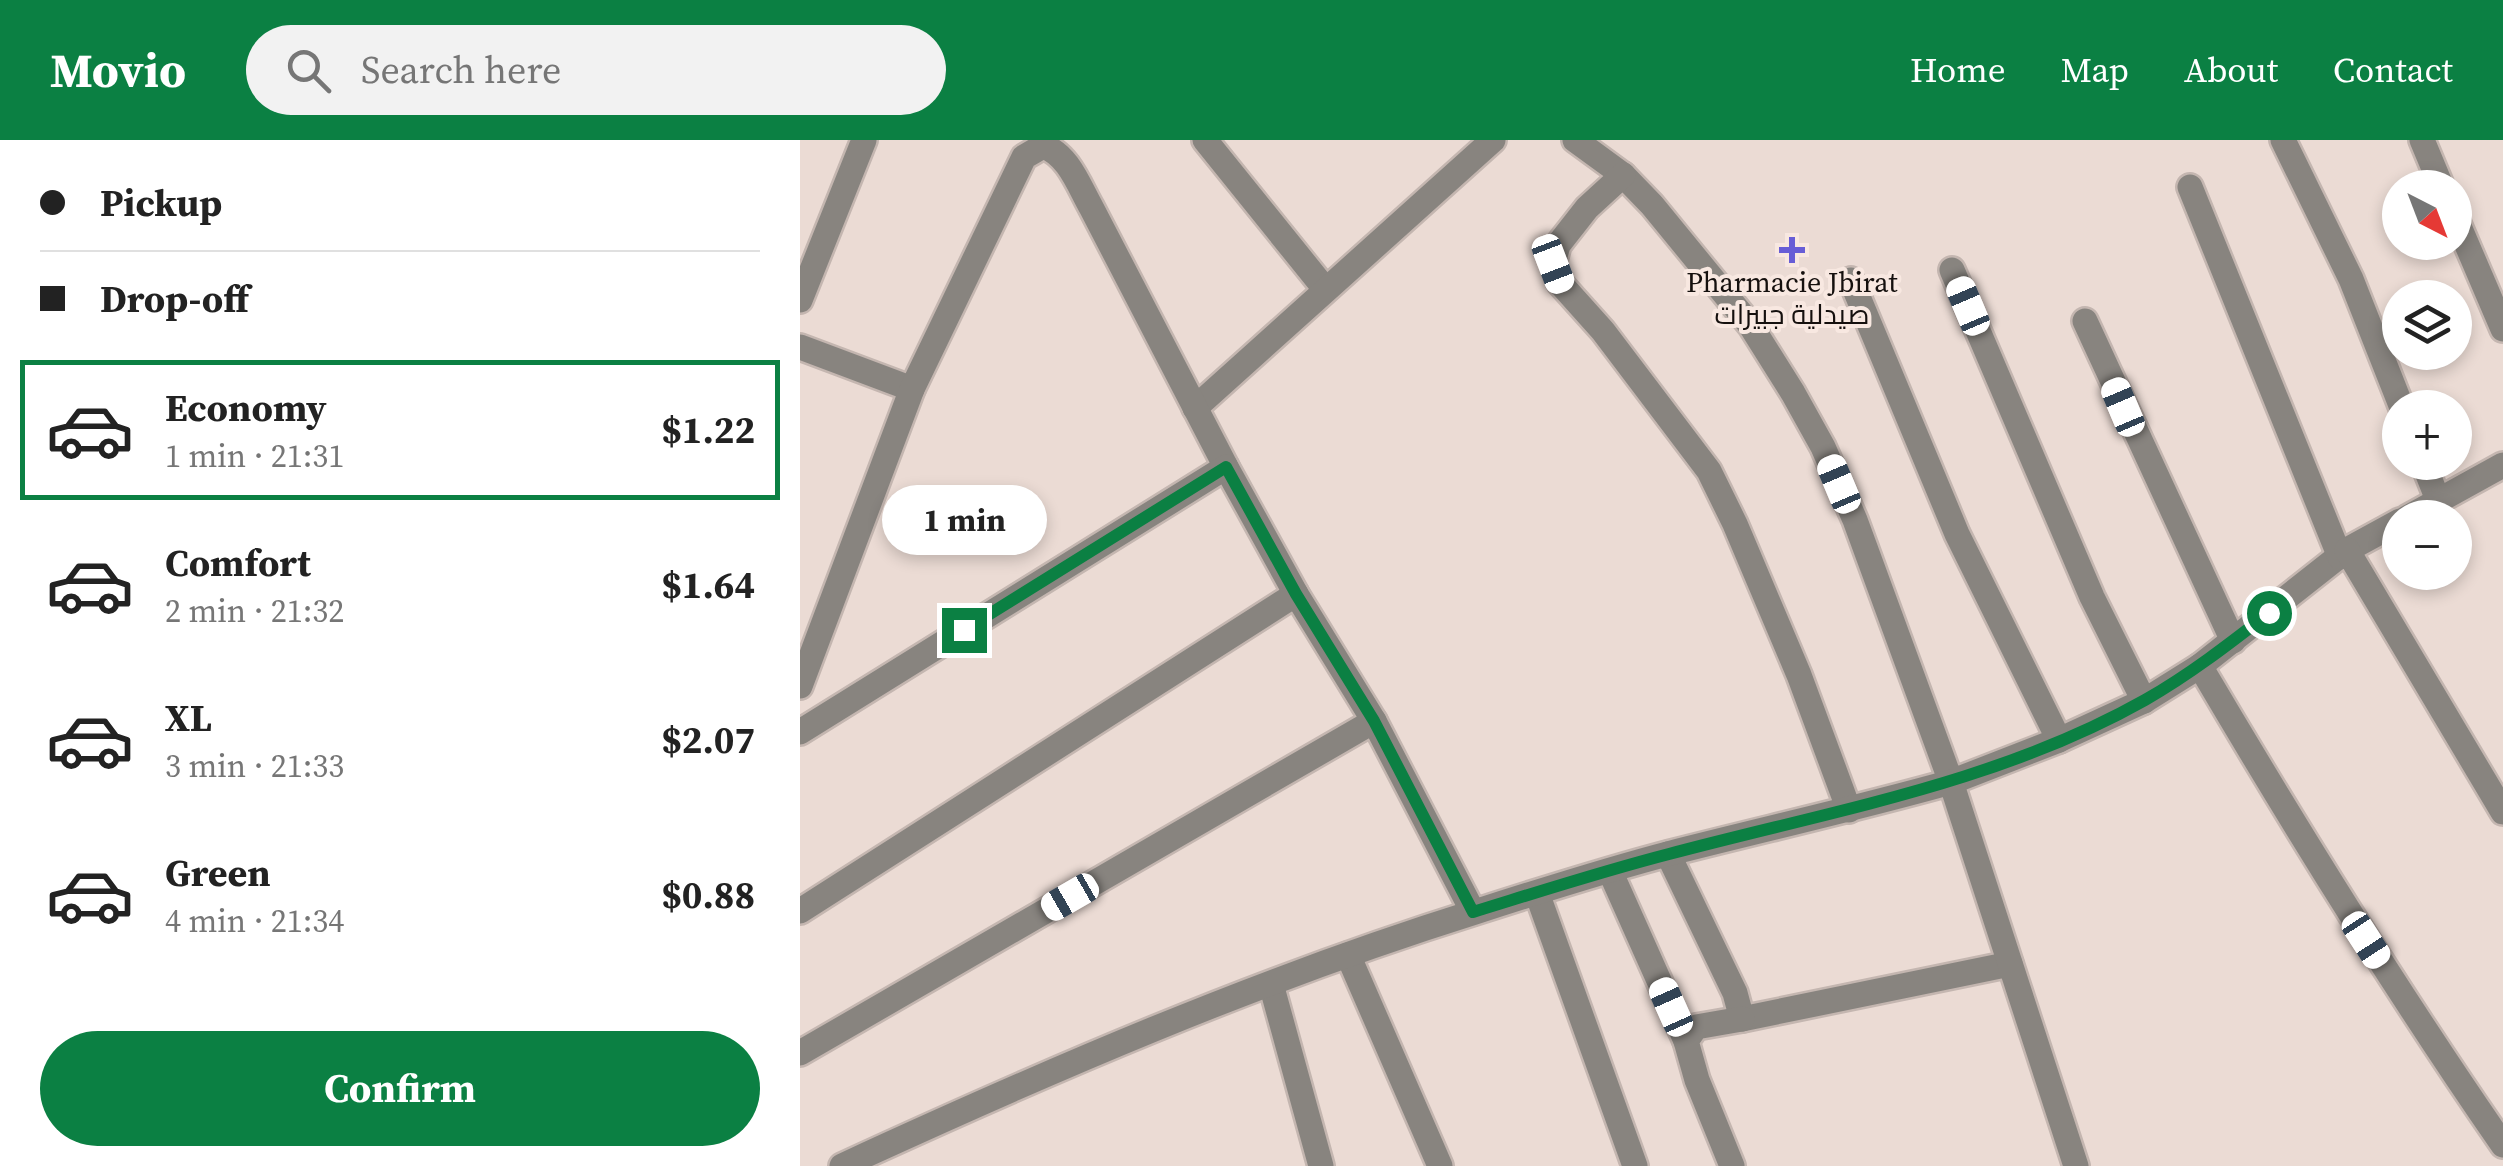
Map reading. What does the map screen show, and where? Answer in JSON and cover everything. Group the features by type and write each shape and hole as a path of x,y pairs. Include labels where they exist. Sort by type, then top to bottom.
{"street":[{"path":"800,300 864,140"},
{"path":"1204,140 1325,289"},
{"path":"1195,408 1493,140"},
{"path":"1575,140 1623,175 1751,326 1824,447 1855,520 1950,782 2076,1166"},
{"path":"2283,140 2350,278 2395,390"},
{"path":"2422,140 2434,170"},
{"path":"800,686 912,389 1024,157 1044,146 1060,154 1069,167 1226,467 1296,594 1374,721 1473,912"},
{"path":"1623,175 1587,208 1558,245 1553,264 1560,284 1603,331 1709,471 1799,675 1849,810"},
{"path":"2190,188 2344,553 2503,812"},
{"path":"2472,257 2503,329"},
{"path":"1952,270 2092,596 2144,700"},
{"path":"1850,280 1956,534 2059,740"},
{"path":"2085,320 2232,641"},
{"path":"800,347 912,389"},
{"path":"2430,480 2438,500 2503,465"},
{"path":"800,732 1226,467"},
{"path":"842,1166 1010,1088 1348,955 1473,912 1668,854 1950,782 2059,740 2144,700 2200,666 2344,553 2382,531"},
{"path":"800,911 1296,594"},
{"path":"2200,666 2312,857 2503,1145"},
{"path":"800,1053 1374,721"},
{"path":"1668,854 1734,993 1742,1019"},
{"path":"1610,872 1686,1041 1697,1080 1732,1166"},
{"path":"1536,893 1634,1166"},
{"path":"1348,955 1440,1166"},
{"path":"1686,1041 1696,1027 2010,964"},
{"path":"1271,984 1322,1166"}],"place":[{"name":"Pharmacie Jbirat صيدلية جبيرات","path":"1792,250"}],"route":[{"path":"964,630 1226,467 1296,594 1374,721 1473,912 1668,854 1950,782 2059,740 2144,700 2200,666 2269,613"}]}
